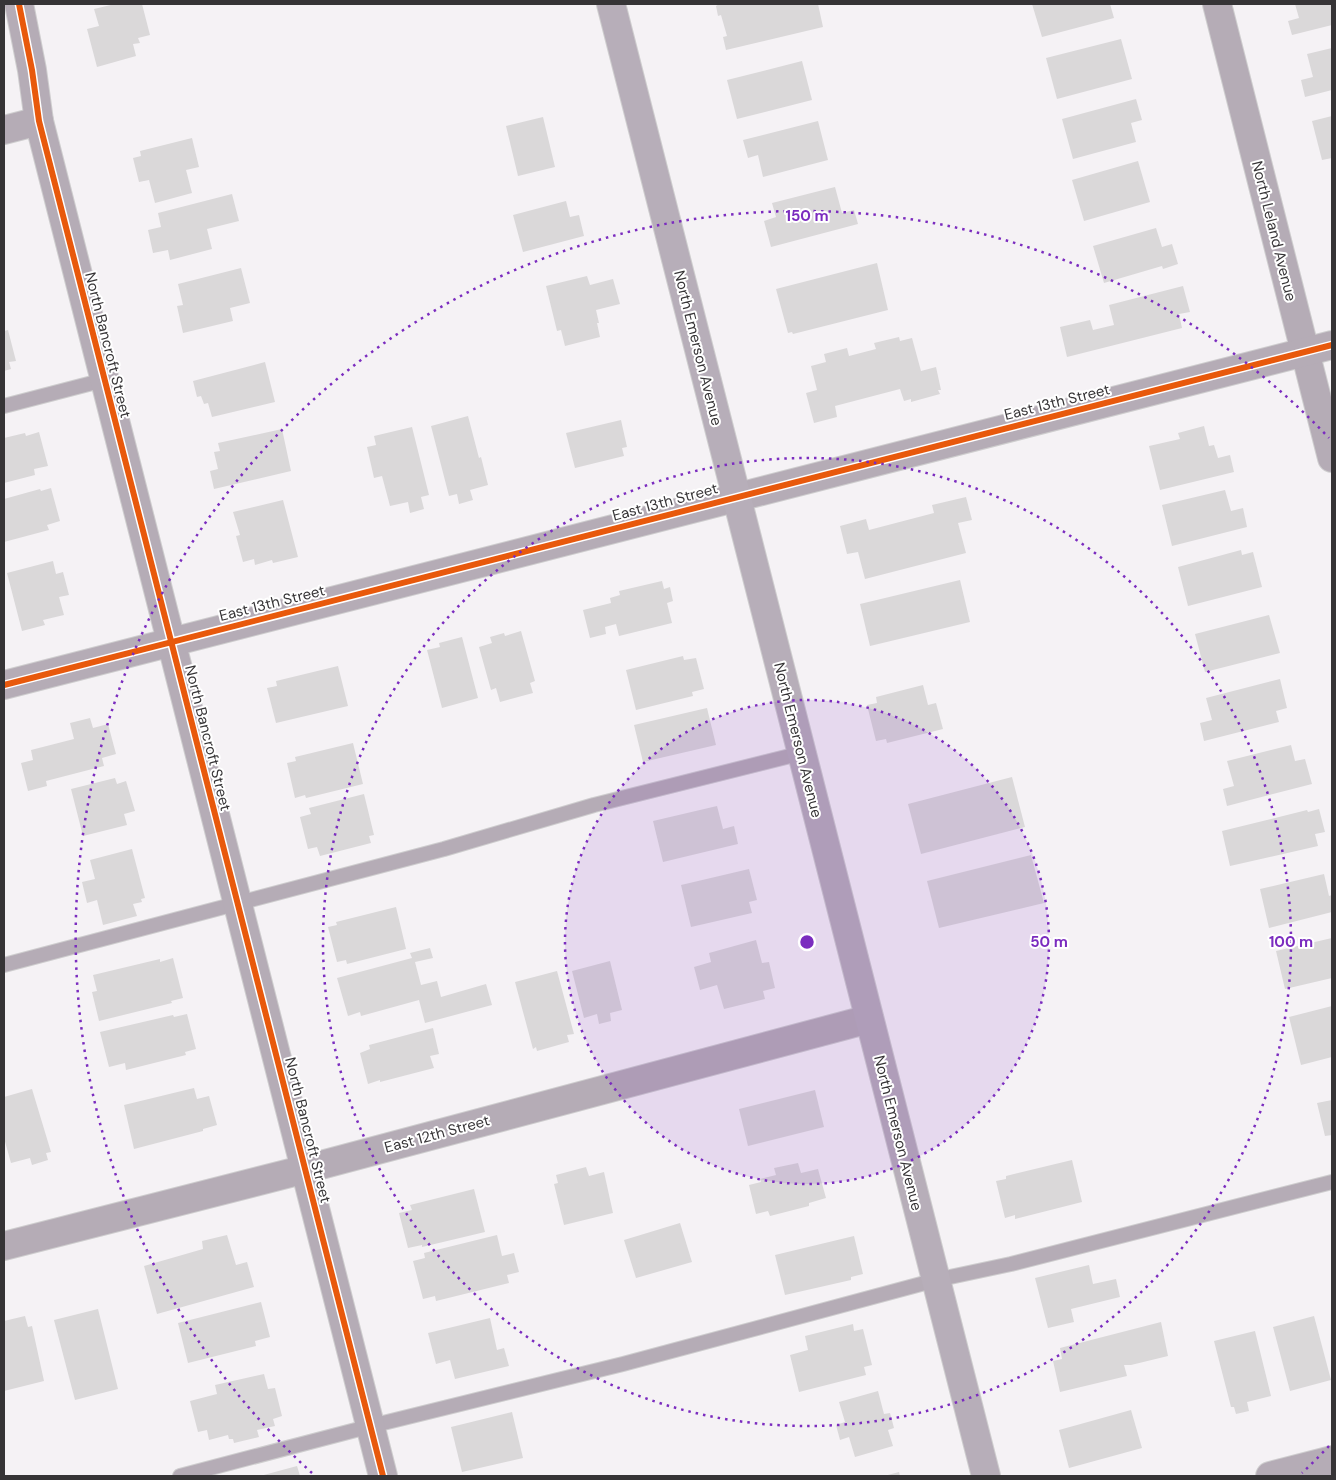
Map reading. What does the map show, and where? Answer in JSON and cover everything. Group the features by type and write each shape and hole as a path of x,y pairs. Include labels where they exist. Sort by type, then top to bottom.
{"main road":[{"name":"North Emerson Avenue","path":"611,4 986,1476"}],"street":[{"name":"North Bancroft Street","path":"18,4 32,70 39,121 383,1476"},
{"name":"North Leland Avenue","path":"1217,4 1332,458"},
{"path":"4,130 39,121"},
{"name":"East 13th Street","path":"4,685 736,496 1332,345"},
{"name":"East 12th Street","path":"4,1246 306,1169 869,1019"},
{"path":"1270,1476 1332,1460"}],"lane":[{"path":"4,406 104,380"},
{"path":"4,965 444,849 594,805 802,754"},
{"path":"180,1476 371,1426 623,1364 936,1280 1012,1264 1332,1182"}],"building":[{"path":"115,4 142,4 150,35 138,38 140,43 133,44 136,56 97,67 87,29 99,26 94,9"},
{"path":"719,4 818,4 823,27 726,50 723,37 727,36 721,15 718,16 716,6"},
{"path":"1032,4 1110,4 1114,18 1042,37"},
{"path":"1295,4 1332,4 1332,25 1292,35 1288,21 1299,18"},
{"path":"1121,39 1132,79 1057,99 1046,58"},
{"path":"1332,48 1332,90 1305,97 1301,80 1313,77 1307,54"},
{"path":"802,61 812,100 737,119 727,80"},
{"path":"1136,99 1142,120 1131,123 1136,142 1073,159 1062,119"},
{"path":"1332,116 1332,158 1322,160 1312,121"},
{"path":"543,117 555,167 518,176 506,126"},
{"path":"818,121 828,160 763,177 758,155 748,158 743,140"},
{"path":"192,138 199,167 186,170 192,193 155,203 149,180 139,182 133,158 141,156 140,151"},
{"path":"1138,161 1150,202 1084,221 1072,180"},
{"path":"835,187 842,213 854,210 858,224 771,247 764,221 776,217 772,203"},
{"path":"232,194 239,221 207,229 212,249 170,260 168,250 153,253 148,230 161,227 158,213"},
{"path":"566,201 570,217 579,215 584,236 523,252 513,215"},
{"path":"1156,228 1162,247 1172,244 1178,264 1163,269 1162,266 1104,283 1093,246"},
{"path":"877,263 888,310 793,334 792,332 788,333 776,289"},
{"path":"241,268 250,303 230,308 233,321 183,333 177,306 183,305 178,284"},
{"path":"587,276 590,285 613,279 620,304 596,310 600,337 565,346 561,330 557,331 546,286"},
{"path":"1183,286 1190,312 1179,314 1182,328 1067,357 1060,327 1090,320 1093,330 1114,325 1109,305"},
{"path":"8,330 16,361 9,362 11,369 4,371 4,331"},
{"path":"899,337 900,341 912,338 921,371 936,367 941,390 938,390 940,394 911,402 911,399 904,401 900,389 835,406 837,417 814,423 806,393 817,390 811,366 826,362 824,354 847,348 849,356 876,349 874,343"},
{"path":"265,362 275,402 212,417 208,403 204,404 201,396 197,397 193,381"},
{"path":"468,416 488,485 470,490 473,500 459,504 457,494 449,496 431,426"},
{"path":"621,420 627,447 622,448 624,456 575,468 566,433"},
{"path":"1204,426 1209,446 1214,445 1218,458 1230,455 1234,472 1160,490 1149,446 1180,439 1178,433"},
{"path":"412,427 429,495 421,497 424,509 410,513 408,502 390,506 382,476 374,478 367,447 376,445 374,436"},
{"path":"282,429 291,471 214,489 210,471 218,469 214,452 220,451 218,443"},
{"path":"39,432 48,466 34,469 35,475 4,483 4,438 25,433 26,436"},
{"path":"51,488 60,521 47,525 49,530 4,542 4,499 40,489 41,491"},
{"path":"1225,490 1231,511 1243,508 1247,527 1172,546 1162,505"},
{"path":"966,497 972,520 958,523 966,553 865,579 858,552 847,554 840,526 866,519 869,530 934,513 932,505"},
{"path":"283,500 298,557 273,563 272,560 255,565 254,559 243,562 236,536 240,535 233,512"},
{"path":"1241,550 1242,555 1253,552 1262,587 1188,606 1178,567"},
{"path":"53,561 56,574 63,572 69,595 59,597 64,615 43,620 45,625 22,631 7,573"},
{"path":"960,580 970,622 870,646 860,604"},
{"path":"662,581 664,589 670,587 673,601 667,603 672,623 619,636 616,624 605,627 606,634 590,638 583,610 611,603 610,598 620,595 619,591"},
{"path":"1269,615 1280,653 1205,672 1195,634"},
{"path":"521,631 535,681 530,683 533,693 500,702 496,688 491,690 479,647 492,643 490,637 504,633 505,636"},
{"path":"462,637 478,698 442,708 427,650 440,647 439,643"},
{"path":"683,656 684,660 696,658 704,689 692,692 693,696 636,710 626,670"},
{"path":"338,666 348,706 276,723 267,688 277,686 276,681"},
{"path":"1280,679 1287,708 1276,711 1279,722 1204,741 1200,723 1212,720 1206,698"},
{"path":"923,685 928,705 936,703 943,729 887,743 886,739 876,741 867,705 877,703 876,697"},
{"path":"707,708 716,745 643,762 634,725"},
{"path":"90,718 93,728 108,724 116,754 102,758 104,766 46,781 47,786 28,791 21,763 33,760 31,750 74,739 70,723"},
{"path":"353,743 363,784 306,798 305,795 295,798 287,763 296,761 295,757"},
{"path":"1291,745 1295,761 1305,759 1312,784 1227,806 1223,789 1234,786 1227,761"},
{"path":"1012,777 1025,827 921,854 908,804"},
{"path":"115,778 117,784 126,781 135,811 124,814 127,825 83,836 71,789"},
{"path":"364,794 374,835 369,836 371,843 320,856 317,847 308,849 300,817 311,814 309,808"},
{"path":"717,806 723,829 734,826 738,844 663,862 653,821"},
{"path":"1319,809 1325,832 1315,834 1318,846 1230,866 1222,831 1307,810 1308,812"},
{"path":"132,849 145,898 141,899 142,902 133,904 137,916 103,925 97,900 87,903 82,882 95,879 90,860"},
{"path":"1031,855 1044,903 939,928 927,881"},
{"path":"749,869 757,900 749,902 752,913 691,927 681,885"},
{"path":"1324,874 1329,896 1332,895 1332,912 1269,928 1260,889"},
{"path":"396,907 406,949 347,964 346,960 337,962 328,927 337,925 336,922"},
{"path":"1332,938 1332,978 1285,989 1276,951"},
{"path":"756,940 762,963 769,962 775,988 763,991 765,999 724,1009 717,985 700,990 694,967 711,962 709,953"},
{"path":"430,948 433,958 415,962 421,985 437,981 441,997 486,984 492,1005 425,1023 419,1000 361,1016 360,1012 348,1016 337,978 412,958 410,953"},
{"path":"173,958 183,998 171,1001 172,1003 99,1021 92,992 97,991 93,975 160,959 160,962"},
{"path":"610,961 622,1010 610,1013 611,1021 599,1024 597,1014 584,1018 572,971"},
{"path":"557,971 574,1034 567,1035 569,1042 537,1051 536,1047 533,1049 515,982"},
{"path":"1332,1006 1332,1057 1301,1065 1289,1017"},
{"path":"187,1014 196,1049 185,1052 186,1055 126,1070 125,1063 109,1067 100,1032 173,1015 174,1017"},
{"path":"433,1028 439,1054 430,1056 434,1068 368,1084 360,1053 370,1049 369,1045"},
{"path":"194,1088 197,1099 209,1096 217,1125 203,1129 203,1131 134,1149 124,1105"},
{"path":"32,1089 51,1152 46,1153 48,1160 32,1165 30,1158 11,1163 4,1138 4,1097"},
{"path":"815,1090 824,1127 748,1146 739,1109"},
{"path":"1332,1100 1332,1135 1325,1136 1317,1103"},
{"path":"1072,1160 1082,1202 1015,1219 1015,1215 1005,1218 996,1181 1006,1179 1006,1176"},
{"path":"798,1163 801,1173 818,1169 826,1198 809,1203 809,1206 770,1216 768,1211 756,1214 749,1185 761,1182 760,1179 776,1175 774,1168"},
{"path":"586,1167 589,1176 604,1172 613,1213 564,1225 554,1184 558,1183 556,1175"},
{"path":"474,1189 485,1232 422,1247 422,1245 408,1248 399,1213 412,1210 410,1205"},
{"path":"680,1223 692,1262 636,1278 624,1240"},
{"path":"227,1235 236,1265 247,1262 254,1287 157,1314 144,1266 203,1249 202,1241"},
{"path":"497,1235 502,1256 514,1253 519,1272 507,1275 509,1283 436,1301 435,1296 423,1299 413,1261 425,1258 424,1253"},
{"path":"854,1236 863,1274 851,1277 851,1280 785,1295 775,1255"},
{"path":"1089,1265 1093,1284 1116,1279 1120,1297 1071,1309 1074,1322 1048,1328 1035,1278"},
{"path":"261,1302 270,1337 255,1341 256,1346 188,1363 178,1323"},
{"path":"98,1309 118,1389 75,1400 54,1320"},
{"path":"25,1316 28,1327 32,1326 44,1381 4,1391 4,1321"},
{"path":"1314,1316 1331,1380 1290,1391 1273,1327"},
{"path":"490,1318 497,1350 504,1348 509,1366 455,1379 450,1360 436,1364 428,1333"},
{"path":"1161,1322 1168,1356 1124,1365 1127,1376 1060,1392 1053,1361 1062,1359 1060,1348"},
{"path":"853,1324 854,1331 863,1329 872,1365 864,1367 866,1375 799,1392 790,1355 808,1350 805,1336"},
{"path":"1255,1331 1271,1396 1247,1402 1249,1411 1236,1414 1234,1407 1231,1407 1214,1341"},
{"path":"264,1374 268,1389 275,1388 282,1416 273,1419 275,1426 257,1430 259,1437 234,1443 233,1439 229,1439 228,1435 209,1440 207,1430 198,1432 190,1401 217,1394 215,1385"},
{"path":"878,1391 884,1414 890,1413 894,1428 888,1430 893,1446 855,1457 849,1437 840,1440 836,1425 845,1422 839,1402"},
{"path":"1131,1410 1142,1448 1069,1468 1059,1430"},
{"path":"512,1412 523,1458 462,1472 451,1427"},
{"path":"297,1466 300,1476 260,1476"},
{"path":"899,1472 900,1476 884,1476"}],"cycle path":[{"path":"19,4 32,70 39,121 383,1476"},
{"path":"4,685 1332,345"}]}
